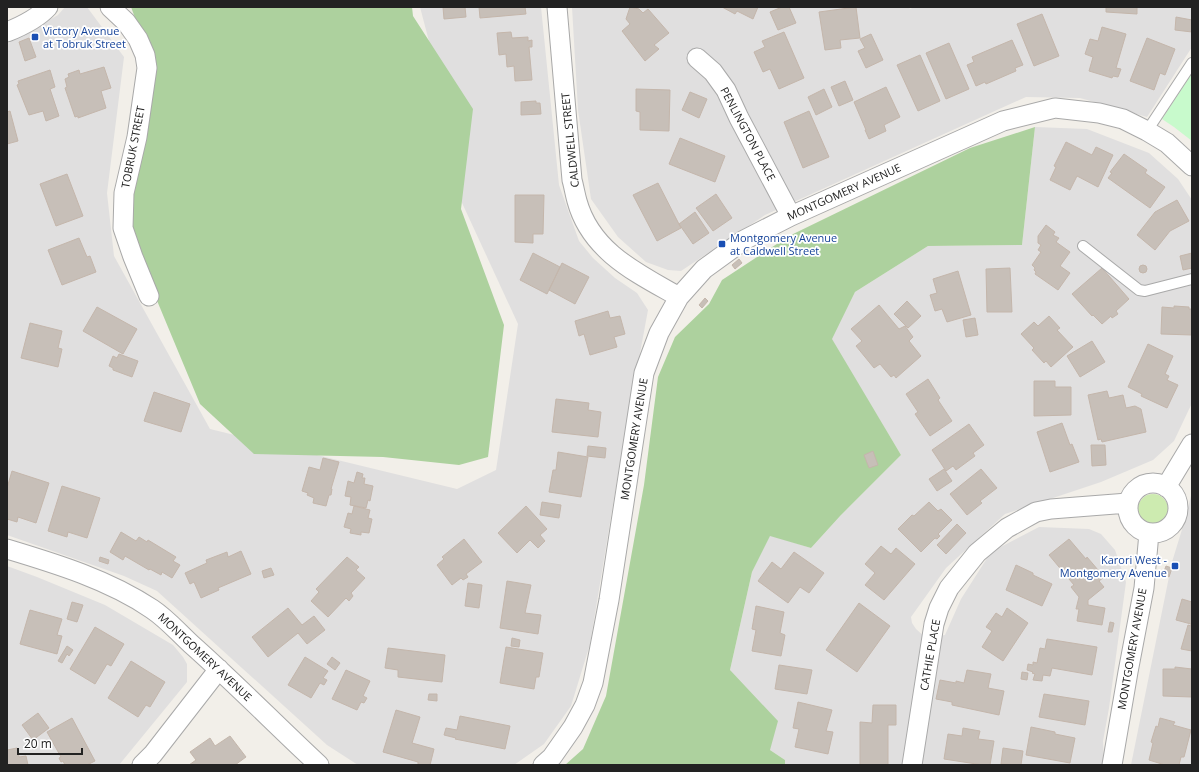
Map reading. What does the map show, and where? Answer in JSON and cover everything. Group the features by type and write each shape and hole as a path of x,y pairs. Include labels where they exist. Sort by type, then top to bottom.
{"street":[{"path":"7,32 23,25 48,7"},
{"name":"TOBRUK STREET","path":"110,7 126,22 138,39 145,55 147,68 137,137 124,193 123,228 149,296"},
{"name":"CALDWELL STREET","path":"557,7 572,180 577,202 585,222 600,244 614,257 638,274 679,297"},
{"name":"PENLINGTON PLACE","path":"697,58 713,72 726,90 738,118 791,216"},
{"name":"MONTGOMERY AVENUE","path":"543,765 552,757 573,728 585,705 593,683 609,600 644,373 659,333 679,297 704,269 744,240 791,216 1003,121 1055,108 1099,113 1123,119 1147,131 1167,144 1192,166"},
{"path":"1166,487 1192,444"},
{"path":"1153,483 1166,487 1172,492 1178,507 1177,516 1173,524 1166,530 1149,534 1143,532 1132,523 1127,510 1128,503 1134,491 1146,484 1153,483"},
{"name":"CATHIE PLACE","path":"912,765 934,624 939,608 949,588 977,553 1007,528 1036,512 1051,509 1128,503"},
{"name":"MONTGOMERY AVENUE","path":"1112,765 1144,588 1149,534"},
{"name":"MONTGOMERY AVENUE","path":"7,549 80,572 130,596 153,610 219,669 319,765"},
{"path":"142,765 153,754 219,669"}],"lane":[{"path":"1147,131 1192,63"},
{"path":"1083,246 1139,290 1146,291 1192,279"}],"shaded area":[{"path":"65,7 87,7 124,57 107,193 114,256 210,429 457,489 496,470 518,324 451,179 442,91 420,7 541,7 559,185 579,241 593,258 615,278 637,293 648,310 622,450 590,644 571,706 544,744 514,765 358,765 327,745 157,591 124,576 7,535 7,44 58,15"},
{"path":"572,7 909,7 910,9 914,7 1192,7 1192,47 1147,117 1080,98 1026,97 765,215 681,271 668,270 646,262 618,237 591,199 578,110"},
{"path":"1035,127 1087,129 1149,153 1178,179 1192,200 1192,403 1174,441 1153,460 1101,482 1005,514 946,568 911,617 912,623 916,629 926,638 945,635 961,599 991,552 1039,527 1089,529 1101,534 1115,550 1126,582 1109,708 1103,741 1104,765 785,765 785,760 770,750 730,670 752,572 770,535 811,548 841,515 901,455 831,339 855,292 928,246 1022,245"},
{"path":"1192,492 1192,765 1131,765 1172,562"},
{"path":"7,566 105,605 173,645 187,664 187,682 119,765 7,765"}],"green space":[{"path":"131,7 412,7 413,16 473,109 461,209 504,325 488,457 459,465 383,457 254,454 200,404 153,291 117,220 154,69"},
{"path":"1192,73 1192,141 1162,119"},
{"path":"1035,127 1022,245 928,246 855,292 832,339 901,455 841,515 811,548 770,536 752,572 730,670 778,721 770,750 785,760 785,765 565,765 583,749 606,696 644,485 658,377 675,337 709,304 722,280 789,236 970,148"},
{"path":"1153,494 1159,495 1167,503 1167,515 1159,523 1153,524 1147,523 1139,515 1138,509 1139,503 1147,495"}],"building":[{"path":"443,7 465,7 466,17 444,19"},
{"path":"479,7 525,7 526,14 480,18"},
{"path":"630,7 639,9 643,13 648,9 669,33 654,45 659,49 645,61 622,31 630,24 626,19"},
{"path":"722,7 758,7 753,19 737,11 735,14"},
{"path":"782,7 789,7 796,23 778,30 770,12"},
{"path":"856,7 860,38 840,40 841,48 825,50 819,12"},
{"path":"1106,7 1137,7 1137,14 1106,12"},
{"path":"1042,14 1059,56 1034,66 1017,24"},
{"path":"1176,17 1192,20 1192,32 1175,30"},
{"path":"1102,27 1126,34 1116,68 1121,69 1118,77 1113,76 1112,78 1089,71 1093,57 1085,54 1090,39 1098,41"},
{"path":"511,32 512,38 528,37 528,41 532,40 532,47 529,47 532,80 515,81 514,66 507,67 506,54 499,55 497,33"},
{"path":"784,32 804,78 779,89 770,69 763,72 754,52 765,47 762,41"},
{"path":"871,34 883,60 866,68 858,51 865,48 860,39"},
{"path":"29,38 36,57 25,61 19,42"},
{"path":"1147,38 1175,49 1165,75 1160,73 1154,90 1130,81"},
{"path":"1012,40 1023,65 1015,68 1016,71 986,84 985,82 976,86 967,65 974,62 972,57"},
{"path":"949,43 969,89 946,99 926,53"},
{"path":"920,55 940,101 918,111 897,65"},
{"path":"104,67 111,88 101,91 106,108 78,118 78,116 75,117 65,88 67,87 65,79 69,77 68,74 79,70 80,74"},
{"path":"50,70 55,87 50,89 59,116 46,121 43,111 29,115 17,85 19,84 18,81"},
{"path":"845,81 853,100 839,106 831,87"},
{"path":"886,87 900,117 884,125 886,131 869,139 854,102"},
{"path":"636,89 670,90 669,131 640,130 640,112 636,111"},
{"path":"824,89 832,107 816,115 808,97"},
{"path":"690,92 707,99 699,118 682,110"},
{"path":"536,101 536,103 540,103 541,114 521,115 521,102"},
{"path":"10,111 18,141 7,144 7,112"},
{"path":"809,111 829,157 803,168 784,122"},
{"path":"680,138 725,156 715,182 669,164"},
{"path":"1066,142 1092,155 1096,147 1113,155 1098,187 1077,176 1070,190 1050,180 1056,167 1054,166"},
{"path":"1124,154 1147,170 1145,173 1165,187 1150,208 1108,178 1112,173 1110,172"},
{"path":"67,174 83,216 56,226 40,184"},
{"path":"658,183 681,228 657,241 633,195"},
{"path":"716,194 732,218 713,231 696,208"},
{"path":"515,195 544,195 543,234 533,234 533,243 515,242"},
{"path":"1177,200 1189,221 1170,231 1155,250 1137,235 1155,212"},
{"path":"695,212 709,233 693,244 679,224"},
{"path":"1046,225 1055,232 1053,235 1059,238 1056,242 1070,252 1060,266 1070,273 1058,290 1035,274 1035,268 1032,265 1041,252 1038,250 1041,245 1038,243 1038,236"},
{"path":"79,238 87,257 90,256 96,272 62,285 48,250"},
{"path":"533,253 560,267 547,294 520,280"},
{"path":"1192,253 1192,268 1183,270 1180,256"},
{"path":"739,259 742,263 735,269 732,265"},
{"path":"562,263 589,277 575,304 549,290"},
{"path":"1141,265 1145,265 1147,269 1145,273 1141,273 1139,271 1139,267"},
{"path":"1010,268 1012,312 987,312 986,269"},
{"path":"1102,268 1129,299 1116,311 1118,314 1112,318 1111,316 1102,324 1093,315 1092,316 1072,294"},
{"path":"958,271 971,315 947,322 942,309 935,311 930,295 937,293 933,279"},
{"path":"705,298 708,301 702,308 699,305"},
{"path":"907,301 921,316 908,328 894,314"},
{"path":"879,305 899,329 905,326 913,337 909,341 921,356 896,378 894,375 891,377 880,364 874,368 856,346 862,341 851,329"},
{"path":"1174,306 1189,307 1189,309 1192,309 1192,335 1161,334 1162,307 1174,308"},
{"path":"97,307 137,329 123,354 83,331"},
{"path":"608,311 610,318 620,316 625,334 614,337 617,347 590,355 584,334 579,336 575,321"},
{"path":"1049,316 1060,328 1057,330 1073,347 1051,367 1046,361 1044,363 1032,350 1034,348 1021,334 1034,322 1038,326"},
{"path":"975,318 978,335 966,337 963,320"},
{"path":"30,323 62,331 58,348 62,349 58,367 21,358"},
{"path":"1092,341 1105,362 1080,377 1067,356"},
{"path":"1148,344 1173,356 1165,374 1169,376 1167,380 1178,385 1167,408 1141,396 1142,394 1128,387"},
{"path":"119,354 138,361 132,377 113,370 113,368 109,366 113,356 117,358"},
{"path":"928,379 940,398 938,400 952,421 930,436 915,414 918,412 906,394"},
{"path":"1034,381 1055,381 1055,387 1071,387 1071,415 1034,416"},
{"path":"1107,391 1109,398 1123,395 1126,408 1135,406 1141,409 1146,432 1102,442 1101,439 1098,440 1088,395"},
{"path":"154,392 190,404 181,432 144,421"},
{"path":"556,399 589,403 588,410 601,412 598,437 552,432"},
{"path":"1062,423 1070,445 1072,444 1079,462 1050,472 1037,432"},
{"path":"969,424 984,445 973,453 975,456 956,470 953,466 946,471 932,450"},
{"path":"1091,445 1105,445 1106,465 1092,466"},
{"path":"588,446 606,448 605,458 587,456"},
{"path":"873,451 878,465 869,468 864,455"},
{"path":"558,452 588,457 581,497 549,492 553,470 556,470"},
{"path":"323,458 339,462 331,489 331,495 329,495 326,506 313,503 314,498 307,495 308,493 302,491 309,467 320,470"},
{"path":"944,469 952,481 937,491 929,479"},
{"path":"981,469 997,488 980,501 982,503 967,515 950,494"},
{"path":"12,471 49,483 36,523 18,517 17,522 7,519 7,488"},
{"path":"357,472 363,474 362,478 365,478 364,484 373,486 370,501 368,500 366,508 350,505 351,497 345,496 348,481 354,483"},
{"path":"62,486 100,498 87,538 68,532 67,537 48,531"},
{"path":"542,502 561,505 559,518 540,515"},
{"path":"929,502 938,511 941,509 952,520 938,534 940,536 937,539 935,538 921,552 898,529 912,515 914,516"},
{"path":"354,506 370,510 368,518 372,519 369,533 361,532 361,535 350,533 351,529 344,527 348,513 352,514"},
{"path":"526,506 547,529 540,535 545,541 538,548 530,540 517,553 498,533"},
{"path":"957,524 966,533 946,554 937,545"},
{"path":"121,532 136,541 139,537 147,542 148,540 176,557 173,561 180,565 172,578 162,572 161,575 150,569 149,570 125,556 123,560 110,552"},
{"path":"464,539 482,562 466,574 468,577 463,580 461,578 452,585 437,565 444,559 442,557"},
{"path":"1069,539 1104,577 1099,581 1104,587 1088,600 1088,605 1105,608 1102,625 1077,621 1079,609 1076,609 1079,597 1071,587 1074,585 1049,555"},
{"path":"881,546 891,554 896,548 915,564 884,600 865,585 875,573 865,564"},
{"path":"241,551 251,574 218,588 219,590 201,598 194,582 190,584 185,573 207,563 206,560 227,552 228,557"},
{"path":"794,552 824,573 809,593 800,587 788,603 758,581 772,562 781,569"},
{"path":"100,557 109,560 108,564 99,561"},
{"path":"347,557 359,567 356,570 365,578 351,593 353,596 349,601 346,598 328,617 311,601 319,592 316,589"},
{"path":"1016,565 1052,584 1042,606 1006,590"},
{"path":"1166,566 1172,568 1169,577 1163,574"},
{"path":"271,568 274,575 264,578 262,571"},
{"path":"507,581 531,585 525,613 541,615 538,634 500,628"},
{"path":"468,583 482,585 479,608 465,606"},
{"path":"1182,599 1192,602 1192,651 1181,649 1188,625 1191,626 1191,624 1176,620"},
{"path":"72,602 83,605 77,622 67,619"},
{"path":"859,603 890,626 857,672 826,650"},
{"path":"756,606 784,612 780,633 785,635 781,656 752,651 756,630 752,629"},
{"path":"288,608 302,625 314,616 325,630 307,644 298,633 268,657 252,637"},
{"path":"1007,608 1028,623 1003,661 982,647 992,631 986,627 996,613 1002,617"},
{"path":"30,610 62,619 57,635 62,636 57,654 20,644"},
{"path":"1110,622 1114,623 1112,632 1108,632"},
{"path":"95,627 124,644 111,666 107,664 95,684 70,669"},
{"path":"512,638 520,640 519,647 511,646"},
{"path":"1047,639 1097,647 1092,675 1052,668 1050,676 1043,675 1042,681 1033,680 1035,674 1027,670 1028,664 1033,665 1033,662 1037,663 1040,648 1045,649"},
{"path":"67,646 73,650 69,656 67,654 62,663 58,661"},
{"path":"506,647 543,653 539,677 536,677 534,689 500,683"},
{"path":"388,648 445,655 442,682 398,677 398,670 385,668"},
{"path":"305,657 328,671 323,678 327,680 324,685 320,683 311,698 288,685"},
{"path":"332,657 340,663 335,670 327,664"},
{"path":"131,661 165,682 150,707 146,705 138,717 108,698"},
{"path":"779,665 812,670 807,694 775,689"},
{"path":"1175,667 1192,669 1192,697 1163,696 1163,669 1175,669"},
{"path":"346,670 370,681 363,696 367,698 364,703 361,702 357,710 332,699"},
{"path":"967,670 991,674 988,688 1004,691 999,715 952,705 952,702 936,699 940,680 964,683"},
{"path":"1022,672 1028,673 1027,680 1021,679"},
{"path":"429,694 437,694 437,701 428,700"},
{"path":"1044,694 1089,701 1085,725 1039,717"},
{"path":"798,702 832,710 826,731 833,732 828,754 795,747 799,729 793,728"},
{"path":"873,705 896,705 896,725 888,725 888,765 860,765 860,722 872,723"},
{"path":"396,710 420,717 412,743 434,749 430,765 419,765 418,762 383,752"},
{"path":"38,713 49,728 33,740 22,725"},
{"path":"460,716 510,726 505,749 455,739 456,738 444,735 446,728 457,730"},
{"path":"72,718 95,761 87,765 65,765 63,761 61,762 59,758 61,757 47,732"},
{"path":"1160,718 1175,722 1173,725 1191,730 1184,757 1181,757 1179,765 1165,765 1149,760 1153,743 1151,742 1156,726 1158,727"},
{"path":"1031,727 1075,738 1070,763 1026,755"},
{"path":"963,728 980,731 978,739 994,741 990,765 944,759 948,734 962,736"},
{"path":"230,736 246,757 235,765 189,765 196,760 190,752 210,738 215,746"},
{"path":"17,748 19,757 26,756 28,765 7,765 7,750"},
{"path":"1003,748 1023,751 1021,765 1001,764"}],"place":[{"name":"Victory Avenue at Tobruk Street","path":"35,37"},
{"name":"Montgomery Avenue at Caldwell Street","path":"722,244"},
{"name":"Karori West - Montgomery Avenue","path":"1175,566"}]}
